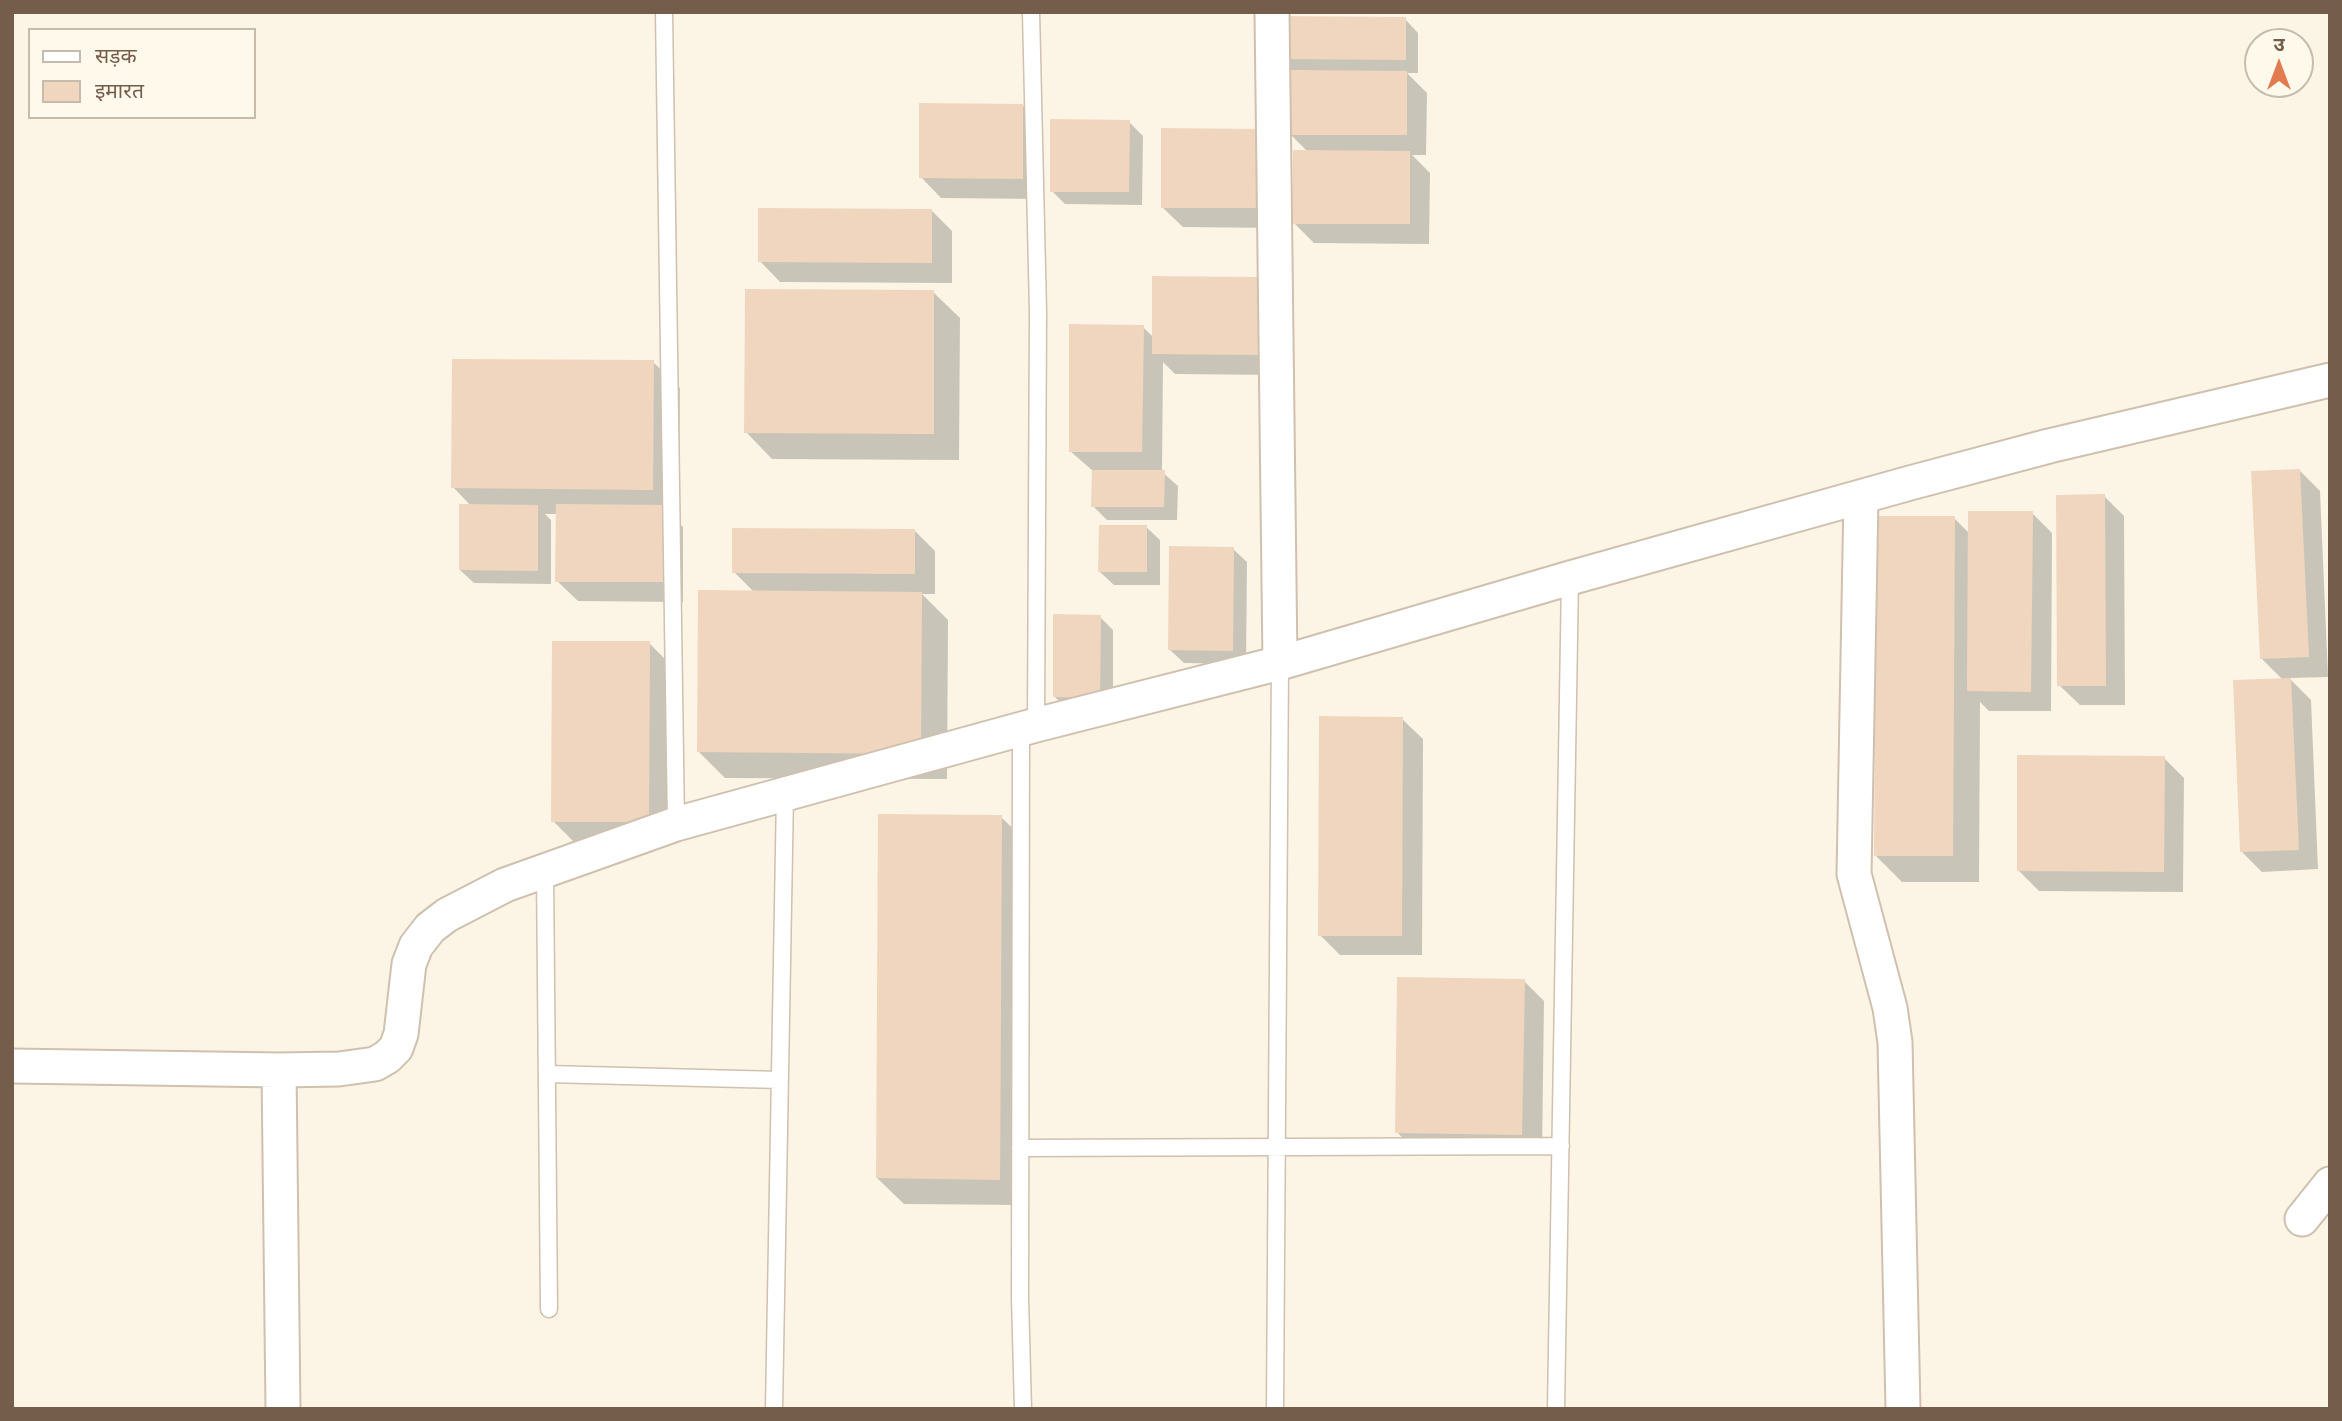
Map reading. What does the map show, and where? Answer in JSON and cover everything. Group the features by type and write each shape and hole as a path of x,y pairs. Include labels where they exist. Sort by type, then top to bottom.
{"street":[{"path":"1272,12 1280,663"},
{"path":"12,1066 279,1070 361,1067 387,1057 396,1048 401,1034 408,964 416,946 430,928 447,915 505,885 676,824 1029,727 1280,663 1570,578 2049,446 2330,380"},
{"path":"1861,497 1854,874 1890,1008 1895,1042 1903,1409"},
{"path":"279,1070 283,1409"},
{"path":"2302,1219 2330,1184"}],"lane":[{"path":"664,12 676,824"},
{"path":"1023,1409 1020,1148 1038,312 1031,12"},
{"path":"1556,1409 1570,578"},
{"path":"1275,1409 1280,663"},
{"path":"774,1409 785,794"},
{"path":"545,872 549,1309"},
{"path":"547,1074 780,1080"},
{"path":"1020,1148 1561,1146"}],"building":[{"path":"1275,16 1406,17 1406,60 1275,59"},
{"path":"1289,70 1407,71 1407,135 1288,135"},
{"path":"919,103 1023,104 1023,179 919,178"},
{"path":"1050,119 1130,120 1129,192 1050,192"},
{"path":"1161,128 1260,129 1259,208 1161,208"},
{"path":"1293,150 1410,151 1410,224 1292,224"},
{"path":"758,208 932,209 932,263 758,262"},
{"path":"1152,276 1261,277 1260,355 1152,354"},
{"path":"745,289 934,290 934,434 744,433"},
{"path":"1069,324 1144,325 1142,452 1069,452"},
{"path":"452,359 654,360 653,490 451,488"},
{"path":"2300,469 2309,657 2260,659 2251,471"},
{"path":"1092,470 1165,470 1164,507 1091,507"},
{"path":"2105,494 2106,686 2057,686 2056,495"},
{"path":"459,504 538,505 538,571 459,570"},
{"path":"556,504 663,505 663,582 555,582"},
{"path":"1968,511 2033,511 2031,692 1967,691"},
{"path":"1876,516 1955,516 1953,856 1874,856"},
{"path":"1099,525 1147,525 1147,572 1098,572"},
{"path":"732,528 915,529 915,574 732,573"},
{"path":"1169,546 1234,547 1233,651 1168,650"},
{"path":"698,590 922,592 921,754 697,752"},
{"path":"1053,614 1101,615 1100,698 1053,697"},
{"path":"552,641 650,641 649,822 551,822"},
{"path":"2291,678 2299,850 2240,852 2233,680"},
{"path":"1319,716 1403,717 1402,936 1318,936"},
{"path":"2017,755 2165,756 2164,872 2017,871"},
{"path":"878,814 1002,815 1000,1180 876,1178"},
{"path":"1397,977 1525,979 1522,1135 1395,1133"}]}
